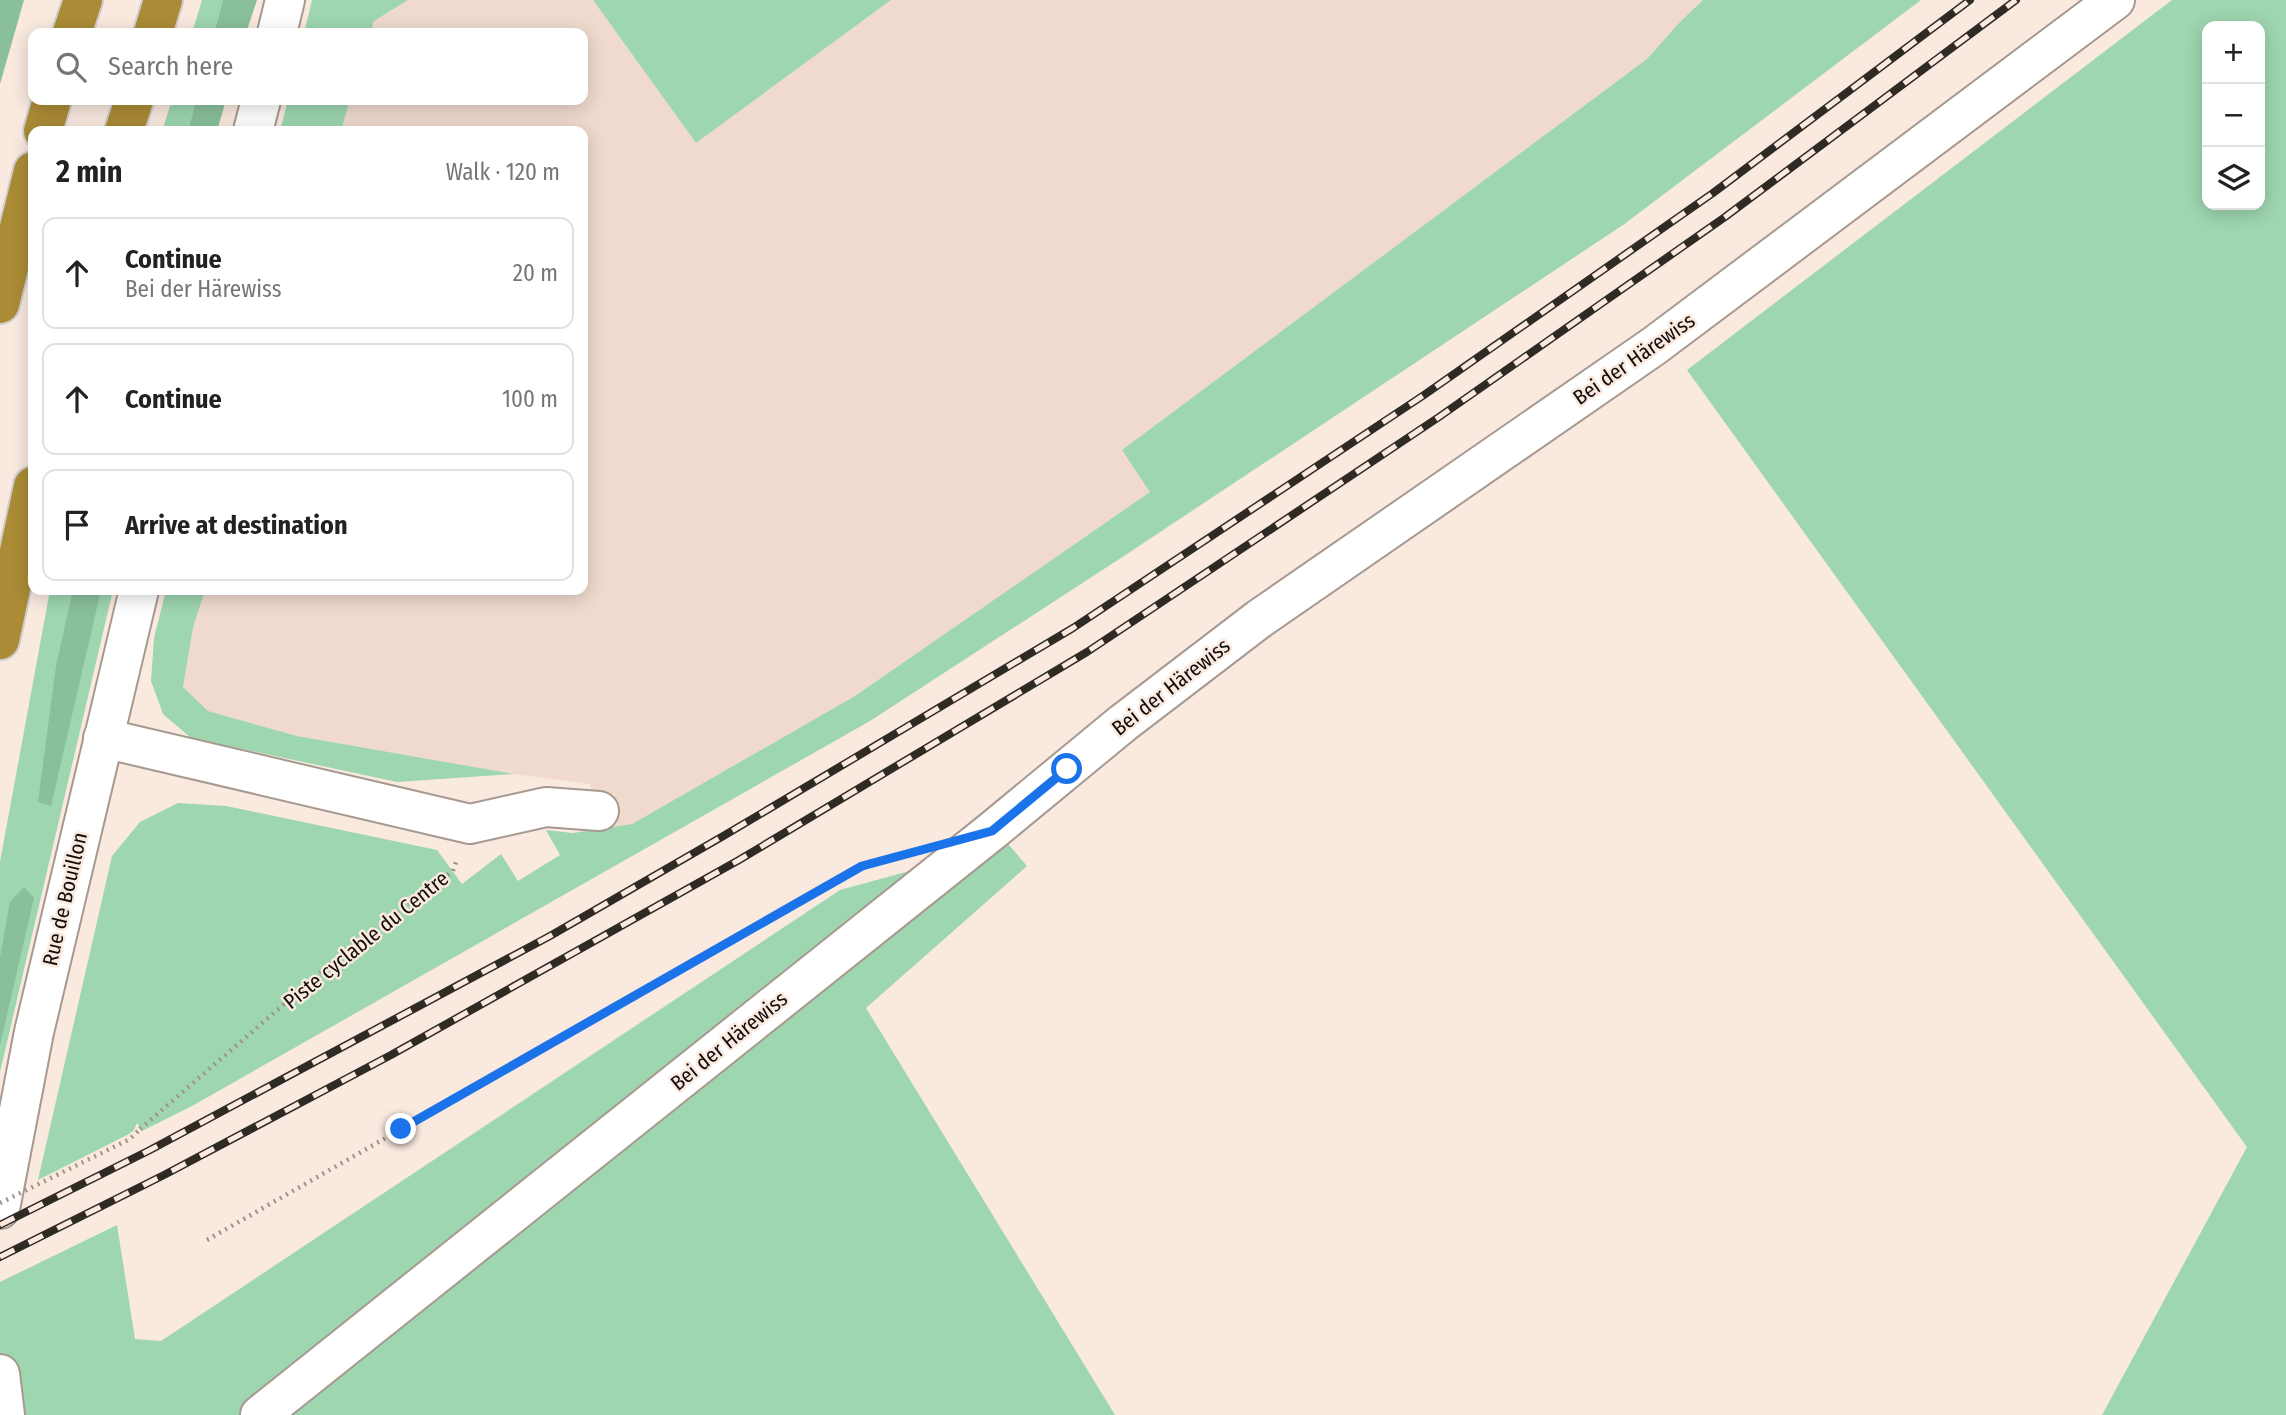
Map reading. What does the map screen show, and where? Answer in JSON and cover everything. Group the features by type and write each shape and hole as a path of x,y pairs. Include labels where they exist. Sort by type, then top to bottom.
{"highway":[{"path":"74,28 83,0"},
{"path":"155,28 163,0"},
{"path":"44,126 51,105"},
{"path":"126,126 132,105"},
{"path":"0,304 28,190"},
{"path":"0,640 28,509"}],"street":[{"path":"278,28 285,0"},
{"name":"Bei der Härewiss","path":"260,1415 1123,723 1259,619 1654,346 2115,0"},
{"path":"254,126 260,105"},
{"name":"Rue de Bouillon","path":"0,1209 34,1032 138,595"},
{"path":"103,738 470,824 546,807 598,811"},
{"path":"0,1374 5,1415"}],"path":[{"name":"Piste cyclable du Centre","path":"0,1203 130,1139 351,947 453,871 470,824"},
{"path":"207,1240 862,866 888,859"}],"shaded area":[{"path":"408,0 593,0 696,143 891,0 1703,0 1647,59 1122,450 1151,492 855,696 632,824 604,829 590,784 514,774 297,736 208,711 183,688 193,628 203,595 588,595 588,126 342,126 349,105 588,105 588,28 372,28 374,21"}],"green space":[{"path":"0,0 24,0 0,84"},
{"path":"202,0 223,0 215,28 194,28"},
{"path":"223,0 257,0 248,28 215,28"},
{"path":"312,0 408,0 374,21 372,28 305,28"},
{"path":"593,0 891,0 696,143"},
{"path":"1703,0 1921,0 1623,225 870,721 192,1106 142,1131 137,1123 129,1134 38,1180 112,856 140,822 178,803 226,806 437,850 462,884 501,854 518,881 560,855 546,830 573,833 632,824 855,696 1150,492 1122,450 1647,59"},
{"path":"2172,0 2286,0 2286,1415 2102,1415 2247,1147 1687,370"},
{"path":"170,105 195,105 189,126 164,126"},
{"path":"195,105 225,105 218,126 189,126"},
{"path":"287,105 349,105 342,126 281,126"},
{"path":"49,595 112,595 0,1072 0,862"},
{"path":"72,595 100,595 51,806 38,802 56,666"},
{"path":"165,595 203,595 193,628 183,687 208,711 297,736 514,774 397,782 191,738 163,714 151,681 154,638"},
{"path":"1008,844 1027,866 866,1008 1115,1415 0,1415 0,1282 117,1225 135,1339 161,1341 840,890"},
{"path":"24,887 34,898 0,1045 0,957 10,902"}],"railway":[{"path":"0,1225 150,1150 550,936 1073,628 1424,395 1713,193 1970,0"},
{"path":"0,1257 164,1175 391,1055 739,860 1087,652 1439,417 1725,217 2016,0"}],"route":[{"path":"401,1129 862,866 992,831 1067,769"}]}
